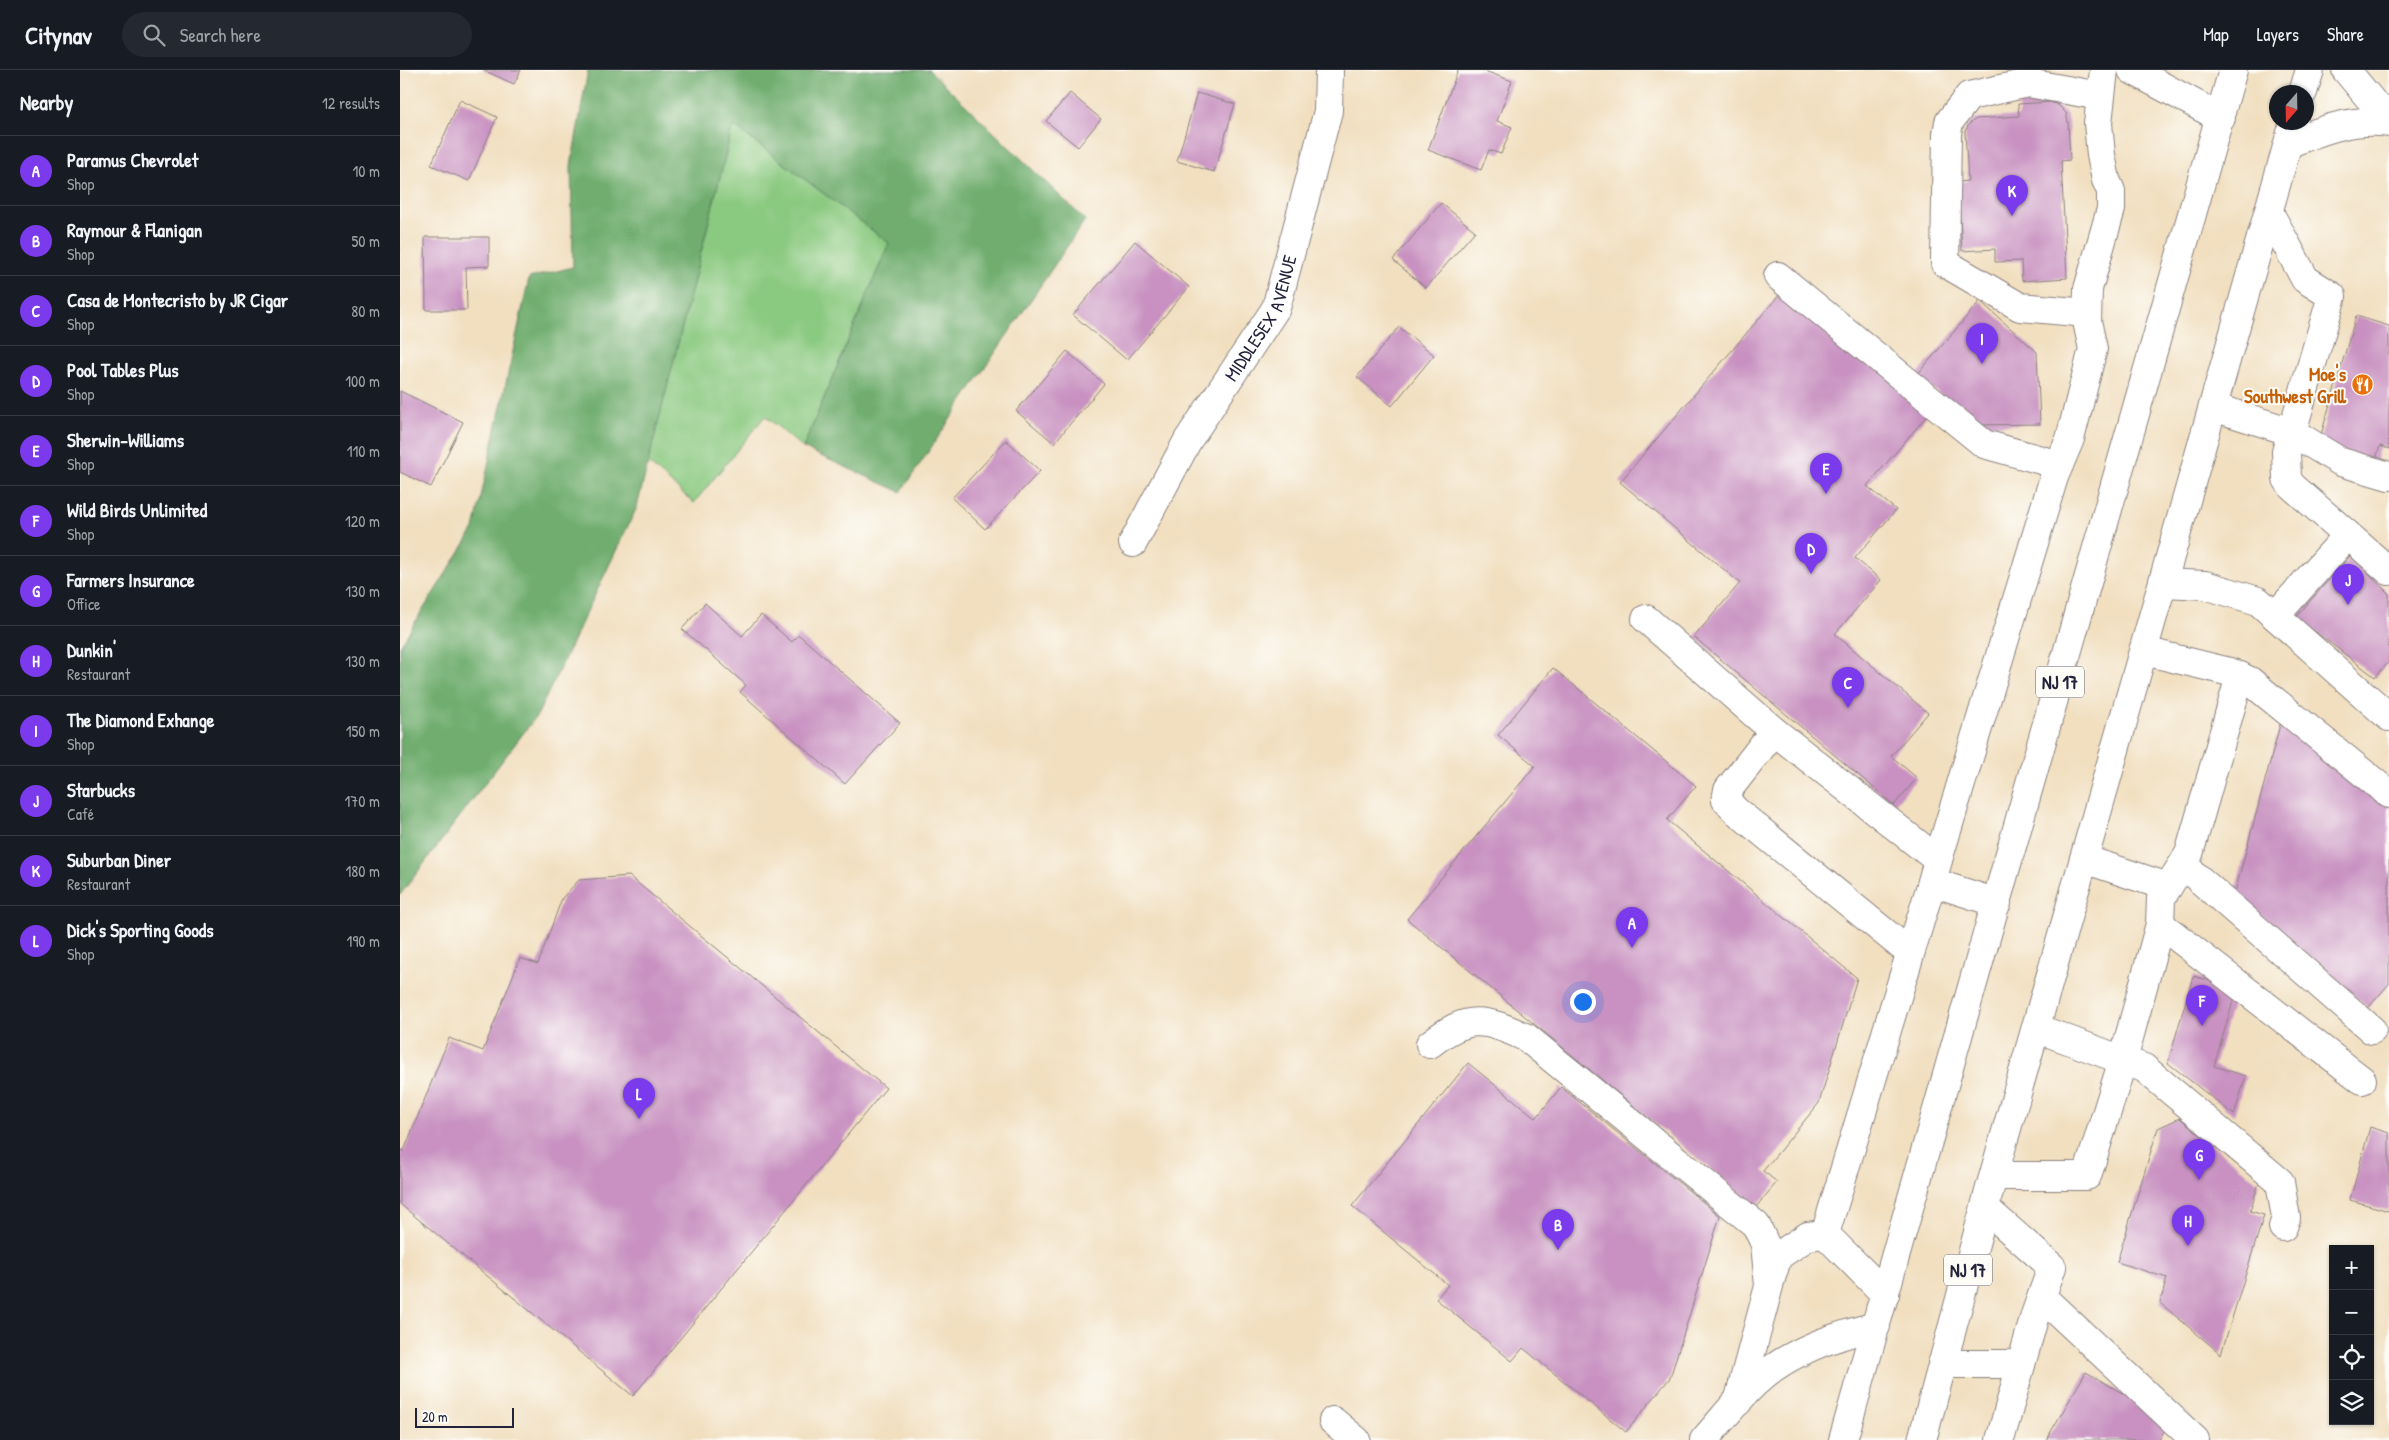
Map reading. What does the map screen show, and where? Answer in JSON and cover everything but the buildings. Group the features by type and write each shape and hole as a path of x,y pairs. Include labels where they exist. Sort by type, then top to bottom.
{"main road":[{"name":"MIDDLESEX AVENUE","path":"1133,543 1188,440 1276,308 1328,111 1329,70"},
{"path":"2132,70 2221,118"},
{"name":"NJ 17","path":"1843,1440 2221,118 2233,70"},
{"path":"2305,85 2310,70"},
{"path":"2346,70 2375,105 2389,115"},
{"path":"1825,1234 2059,464 2070,439 2093,350 2087,313 2088,289 2111,209 2111,191 2106,180 2101,155 2098,123 2102,83 2028,83 1969,96 1949,122 1947,134 1945,264 2020,307 2087,313"},
{"path":"2291,133 2324,129 2368,120 2389,123"},
{"name":"NJ 17","path":"1922,1440 1994,1176 2291,133"},
{"path":"2269,212 2305,279 2332,296 2286,452 2287,479 2292,486 2389,571"},
{"path":"1778,276 1984,444 2059,464"},
{"path":"2213,408 2292,432 2341,462 2389,476"},
{"path":"2275,616 2348,535"},
{"path":"2163,584 2205,585 2233,591 2258,600 2389,717"},
{"path":"1646,619 1935,871 1997,903"},
{"path":"2144,651 2240,676 2250,681 2389,794"},
{"path":"1994,1176 2087,1176 2160,924 2161,898 2189,854 2240,676"},
{"path":"1774,731 1728,790 1726,800 1735,810 1910,953"},
{"path":"2084,859 2176,876 2372,1030"},
{"path":"2160,924 2362,1080"},
{"path":"1430,1044 1448,1030 1468,1021 1498,1024 1527,1038 1756,1225 1766,1244 1769,1286"},
{"path":"2036,1028 2144,1068 2280,1182 2286,1218 2283,1227"},
{"path":"1985,1208 2052,1267 2021,1364 2002,1432"},
{"path":"1825,1234 1885,1294"},
{"path":"1738,1402 1778,1256 1808,1236 1825,1234"},
{"path":"2042,1297 2195,1440"},
{"path":"1704,1440 1756,1382 1784,1362 1820,1343 1850,1332 1876,1326"},
{"path":"1942,1364 2021,1364"},
{"path":"1333,1421 1356,1440"}],"green space":[{"path":"588,70 929,70 1085,220 901,492 803,448 889,243 733,125 637,507 538,714 400,895 400,646 474,529 529,278 573,267 571,166"},
{"path":"733,125 889,243 803,448 765,416 694,503 648,463"}],"place":[{"name":"Suburban Diner","path":"2012,216"},
{"name":"The Diamond Exhange","path":"1982,364"},
{"name":"Moe's Southwest Grill","path":"2362,385"},
{"name":"Sherwin-Williams","path":"1826,494"},
{"name":"Pool Tables Plus","path":"1811,574"},
{"name":"Starbucks","path":"2348,605"},
{"name":"Casa de Montecristo by JR Cigar","path":"1848,708"},
{"name":"Paramus Chevrolet","path":"1632,948"},
{"name":"Wild Birds Unlimited","path":"2202,1026"},
{"name":"Dick's Sporting Goods","path":"639,1119"},
{"name":"Farmers Insurance","path":"2199,1180"},
{"name":"Dunkin'","path":"2188,1246"},
{"name":"Raymour & Flanigan","path":"1558,1250"}]}
